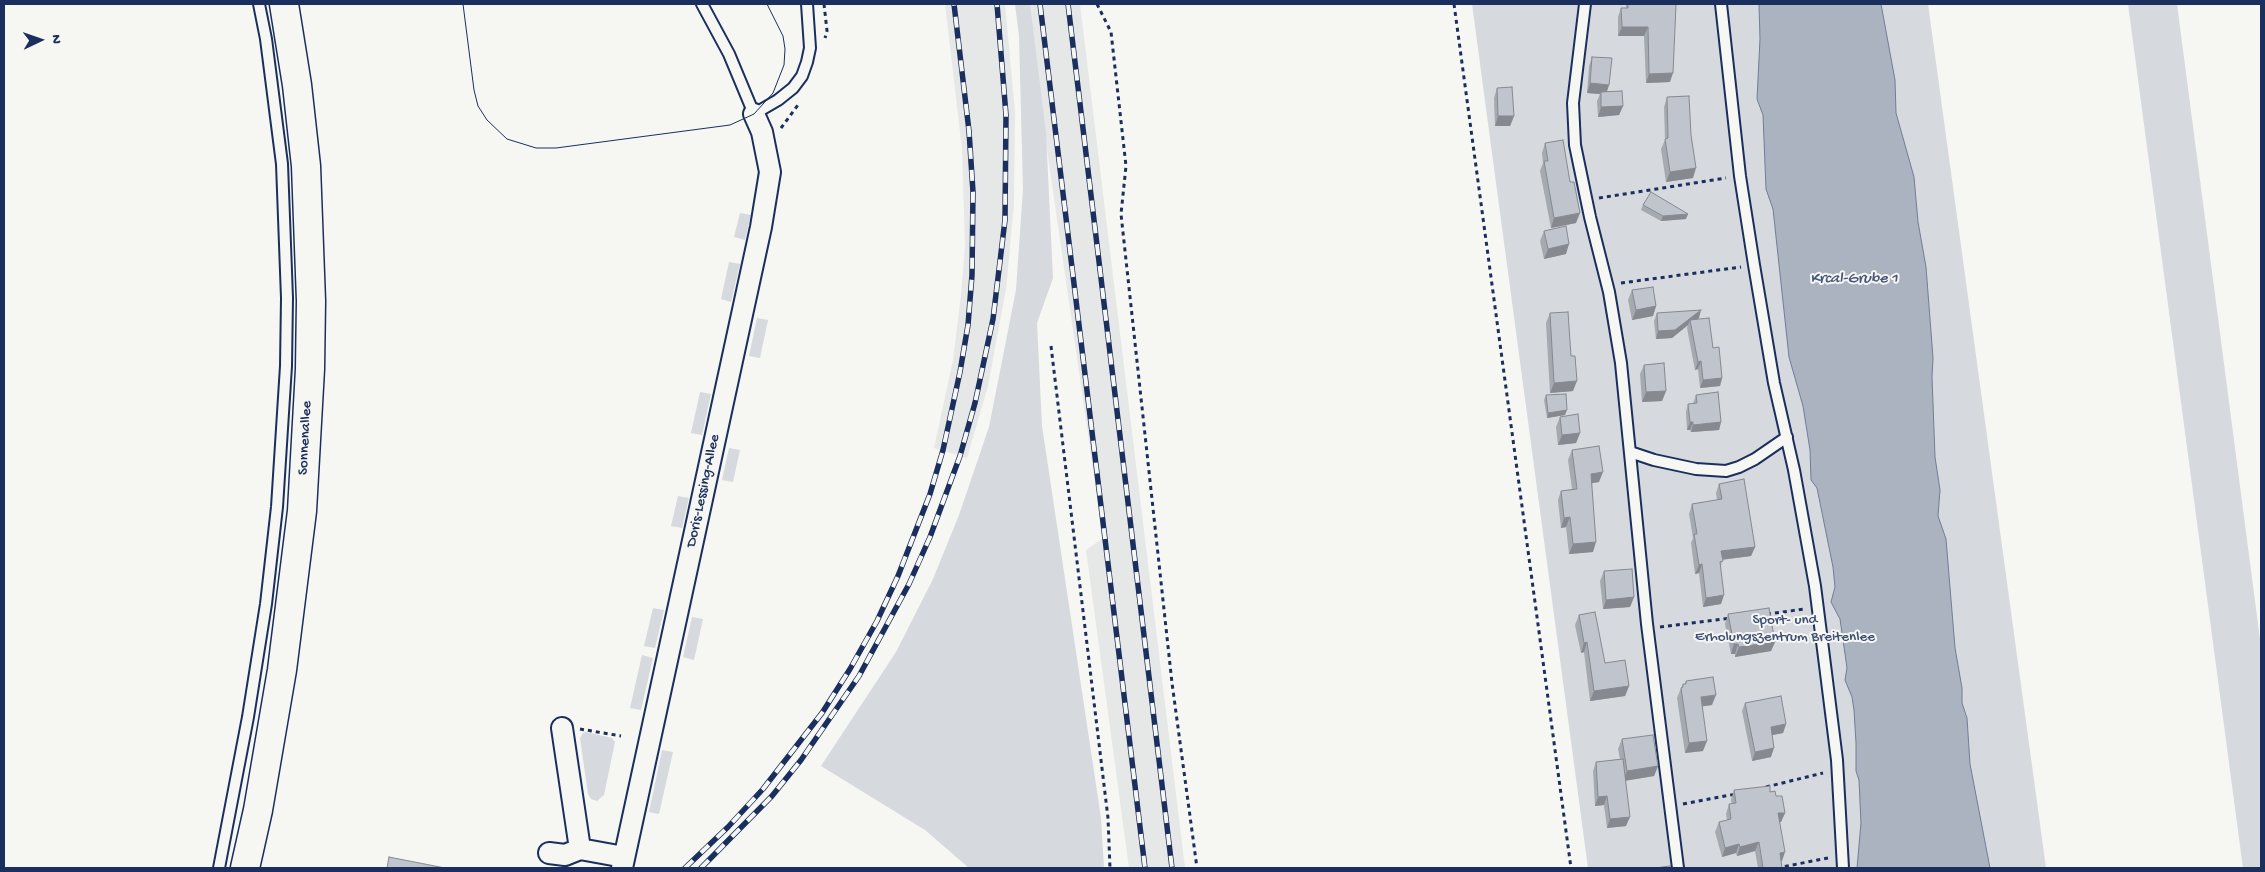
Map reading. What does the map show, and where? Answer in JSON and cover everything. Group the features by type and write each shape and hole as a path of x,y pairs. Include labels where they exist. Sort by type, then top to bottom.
{"street":[{"name":"Sonnenallee","path":"245,868 258,810 282,670 302,511 310,369 311,293 306,166 297,85 284,4"},
{"name":"Doris-Lessing-Allee","path":"623,863 761,227 770,172 762,132 754,114"},
{"path":"569,729 580,848"},
{"path":"549,852 565,855 580,848 623,863"}],"lane":[{"path":"219,868 248,717 266,604 278,507 286,366 287,298 282,164 266,39 259,4"},
{"path":"702,4 729,54 754,114 778,100 793,88 802,76 808,62 810,48 807,4"},
{"path":"1586,4 1583,38 1575,81 1573,122 1575,145 1586,200 1608,285 1620,363 1647,628 1678,868"},
{"path":"1721,4 1740,176 1754,265 1774,383 1787,437 1818,607 1838,769 1842,868"},
{"path":"1630,452 1654,460 1696,469 1726,471 1755,459 1787,437"}],"path":[{"path":"1098,4 1111,32 1126,166 1121,214 1172,684 1197,868"},
{"path":"1454,4 1571,868"},
{"path":"1586,200 1740,176"},
{"path":"1608,285 1754,265"},
{"path":"1051,346 1108,818 1110,868"},
{"path":"1763,614 1818,607"},
{"path":"1647,628 1736,617"},
{"path":"569,729 587,729 621,736"},
{"path":"1764,788 1838,769"},
{"path":"1670,806 1745,792"},
{"path":"1777,868 1842,855"}],"shaded area":[{"path":"945,4 1005,4 1015,112 1014,204 1006,289 988,386 967,458 934,448 953,360 965,246 962,149"},
{"path":"1026,4 1080,4 1185,868 1129,868 1086,550 1103,538"}],"green space":[{"path":"1015,4 1030,4 1046,133 1053,278 1037,323 1042,426 1101,818 1104,868 969,868 925,830 821,766 896,652 933,579 959,515 989,427 1016,290 1023,189 1019,36"},
{"name":"Sport- und Erholungszentrum Breitenlee","path":"1472,4 1928,4 2046,868 1588,868"},
{"path":"2128,4 2177,4 2261,647 2261,868 2243,868"},
{"path":"740,213 751,215 745,240 734,237"},
{"path":"729,262 740,264 731,302 721,299"},
{"path":"757,318 768,320 760,358 749,356"},
{"path":"700,392 711,394 702,435 691,433"},
{"path":"729,448 740,450 733,482 722,480"},
{"path":"678,496 689,498 682,528 671,526"},
{"path":"653,608 664,610 655,648 644,646"},
{"path":"692,617 703,619 694,660 683,657"},
{"path":"642,655 653,658 641,710 630,708"},
{"path":"586,732 612,738 615,742 604,795 597,801 591,799 588,794 580,738"},
{"path":"662,750 673,752 659,814 649,812"}],"water":[{"name":"Krcal-Grube 1","path":"1759,4 1881,4 1895,80 1896,113 1914,177 1918,222 1926,267 1933,358 1935,457 1940,490 1938,516 1946,539 1955,648 1962,688 1962,703 1967,718 1970,764 1990,868 1857,868 1861,823 1859,780 1856,771 1854,710 1852,697 1845,680 1847,668 1840,619 1831,602 1835,587 1833,567 1817,488 1811,480 1810,450 1803,406 1789,357 1773,209 1766,189 1763,115 1757,99 1760,39"}],"building":[{"path":"1628,4 1676,4 1673,73 1649,74 1648,27 1622,27 1621,8 1628,8"},
{"path":"1592,57 1612,58 1609,85 1590,83"},
{"path":"1512,87 1514,116 1498,116 1497,88"},
{"path":"1622,91 1623,106 1601,107 1601,92"},
{"path":"1689,96 1691,135 1696,168 1670,172 1665,139 1668,138 1667,97"},
{"path":"1563,140 1570,182 1574,182 1580,213 1554,218 1544,161 1548,161 1545,143"},
{"path":"1651,192 1688,214 1663,216 1643,205"},
{"path":"1566,226 1569,244 1548,249 1544,231"},
{"path":"1653,287 1656,306 1636,310 1632,290"},
{"path":"1701,310 1675,330 1658,331 1657,313"},
{"path":"1568,312 1571,356 1575,356 1577,381 1554,383 1550,313"},
{"path":"1709,318 1713,348 1719,347 1722,378 1703,380 1701,361 1698,362 1690,320"},
{"path":"1664,363 1666,391 1646,392 1644,365"},
{"path":"1718,392 1721,422 1693,425 1693,422 1690,422 1688,404 1697,403 1696,395"},
{"path":"1566,394 1567,410 1548,413 1546,395"},
{"path":"1578,414 1580,433 1562,435 1560,417"},
{"path":"1599,446 1603,472 1591,474 1596,542 1573,544 1570,517 1564,518 1561,491 1577,489 1572,450"},
{"path":"1744,479 1755,547 1721,551 1723,561 1720,562 1724,595 1706,598 1702,564 1699,565 1694,534 1697,534 1692,504 1722,499 1719,484"},
{"path":"1632,569 1634,597 1606,600 1604,571"},
{"path":"1769,608 1775,642 1739,647 1738,644 1734,644 1728,614"},
{"path":"1595,612 1605,663 1625,660 1629,686 1594,691 1587,642 1584,643 1579,615"},
{"path":"1713,677 1716,695 1701,697 1707,741 1689,743 1681,688 1683,684 1686,684 1686,681"},
{"path":"1781,696 1786,724 1771,727 1774,748 1755,752 1745,703"},
{"path":"1653,735 1658,766 1627,771 1622,739"},
{"path":"1623,759 1630,817 1610,819 1607,796 1598,797 1596,762"},
{"path":"1770,786 1770,792 1775,791 1776,796 1782,796 1785,813 1778,813 1785,852 1780,853 1782,868 1763,868 1759,842 1740,847 1739,844 1725,848 1719,822 1731,819 1729,804 1736,803 1734,790"},
{"path":"389,857 445,868 387,868"},
{"path":"1670,866 1671,868 1655,868"}],"tram line":[{"path":"463,4 474,90 478,106 487,120 507,139 536,148 556,148 730,125 754,114 773,93 784,65 785,49 783,36 767,4"}],"railway":[{"path":"685,868 728,827 763,789 822,713 877,621 898,576 930,494 943,450 960,372 968,325 972,275 973,192 969,131 954,4"},
{"path":"701,868 772,796 801,760 859,676 909,584 930,537 960,456 975,403 993,319 1005,220 1006,115 997,4"},
{"path":"1040,4 1145,868"},
{"path":"1068,4 1172,868"}]}
